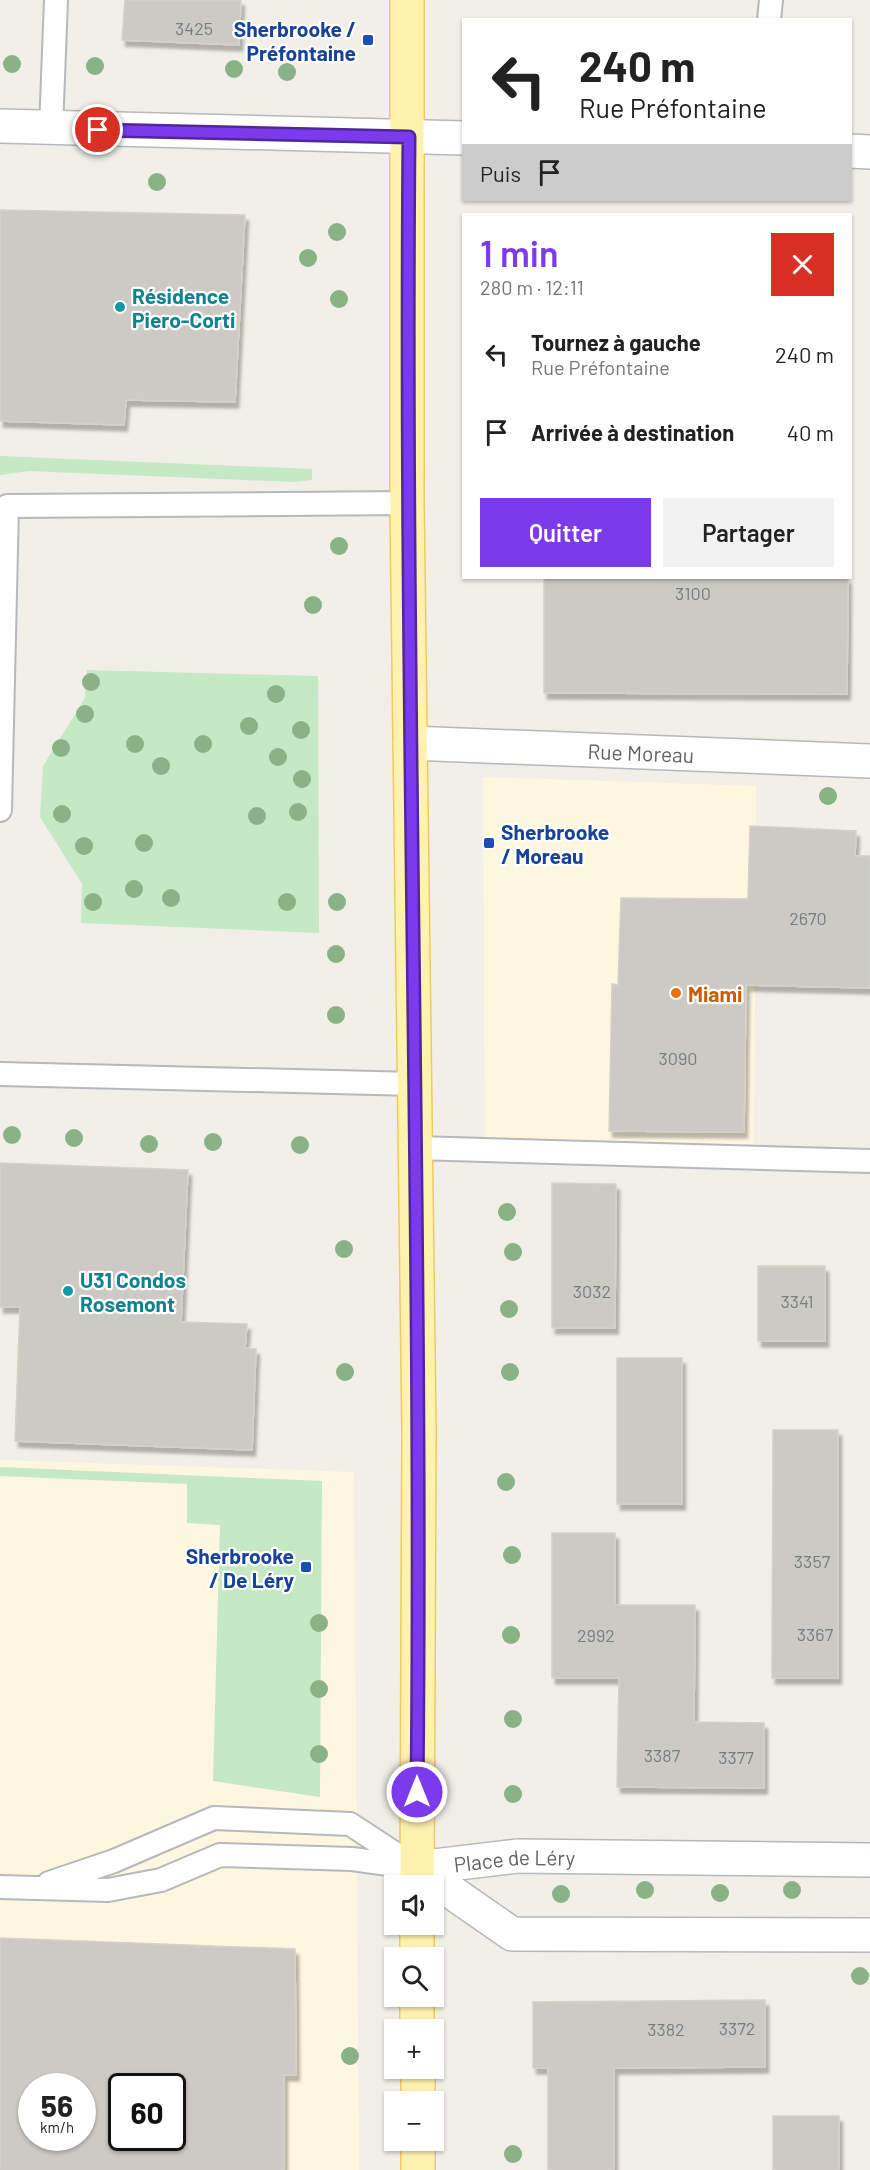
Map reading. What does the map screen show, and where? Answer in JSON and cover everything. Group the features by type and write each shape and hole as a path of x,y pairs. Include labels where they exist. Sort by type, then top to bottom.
{"main road":[{"path":"407,0 409,137 407,503 419,1431 417,1875"},
{"path":"418,2151 418,2170"}],"street":[{"path":"0,126 462,138"},
{"path":"852,151 870,152"},
{"name":"Rue Moreau","path":"410,743 870,761"},
{"name":"Place de Léry","path":"427,1875 518,1856 870,1860"},
{"name":"Place de Léry","path":"444,1893 512,1934 870,1935"}],"lane":[{"path":"51,129 57,0"},
{"path":"769,18 771,0"},
{"path":"0,810 7,506 407,503"},
{"path":"0,1074 415,1084"},
{"path":"416,1148 870,1161"},
{"path":"33,1888 114,1861 214,1818 350,1824 414,1875"},
{"path":"0,1887 108,1890 161,1880 220,1855 352,1859 410,1875"}],"shaded area":[{"path":"483,777 756,786 754,1165 485,1159"},
{"path":"0,1460 354,1472 359,2170 0,2170"}],"green space":[{"path":"0,456 312,469 312,480 295,482 29,471 0,475"},
{"path":"87,670 318,676 319,933 81,923 82,884 40,817 43,766 85,698"},
{"path":"0,1467 322,1481 320,1797 213,1781 220,1525 187,1523 187,1484 0,1476"}],"building":[{"path":"125,0 241,0 239,45 122,40"},
{"name":"Résidence Piero-Corti","path":"0,210 245,215 235,402 126,400 124,425 0,421"},
{"path":"544,579 848,579 847,694 544,693"},
{"path":"750,826 856,831 855,856 870,856 870,988 746,985 744,1132 609,1131 612,984 618,985 621,898 748,899"},
{"name":"U31 Condos Rosemont","path":"0,1163 188,1170 181,1322 247,1324 245,1348 256,1349 252,1450 15,1441 20,1307 0,1307"},
{"path":"552,1183 616,1184 615,1328 552,1328"},
{"path":"758,1266 825,1266 825,1341 758,1341"},
{"path":"617,1358 682,1358 682,1504 617,1504"},
{"path":"773,1430 838,1430 838,1678 772,1678"},
{"path":"552,1533 615,1533 615,1605 695,1605 694,1722 764,1723 764,1788 617,1787 619,1678 552,1678"},
{"path":"0,1938 295,1949 296,2075 284,2075 284,2170 0,2170"},
{"path":"765,2000 765,2067 614,2068 614,2170 548,2170 548,2068 533,2068 533,2002"},
{"path":"773,2116 839,2116 839,2170 773,2170"}],"place":[{"name":"Sherbrooke / Préfontaine","path":"368,40"},
{"name":"Résidence Piero-Corti","path":"120,307"},
{"name":"Sherbrooke / Moreau","path":"489,843"},
{"name":"Miami","path":"676,993"},
{"name":"U31 Condos Rosemont","path":"68,1291"},
{"name":"Sherbrooke / De Léry","path":"306,1567"}],"route":[{"path":"98,130 409,137 407,503 419,1431 417,1792"}]}
